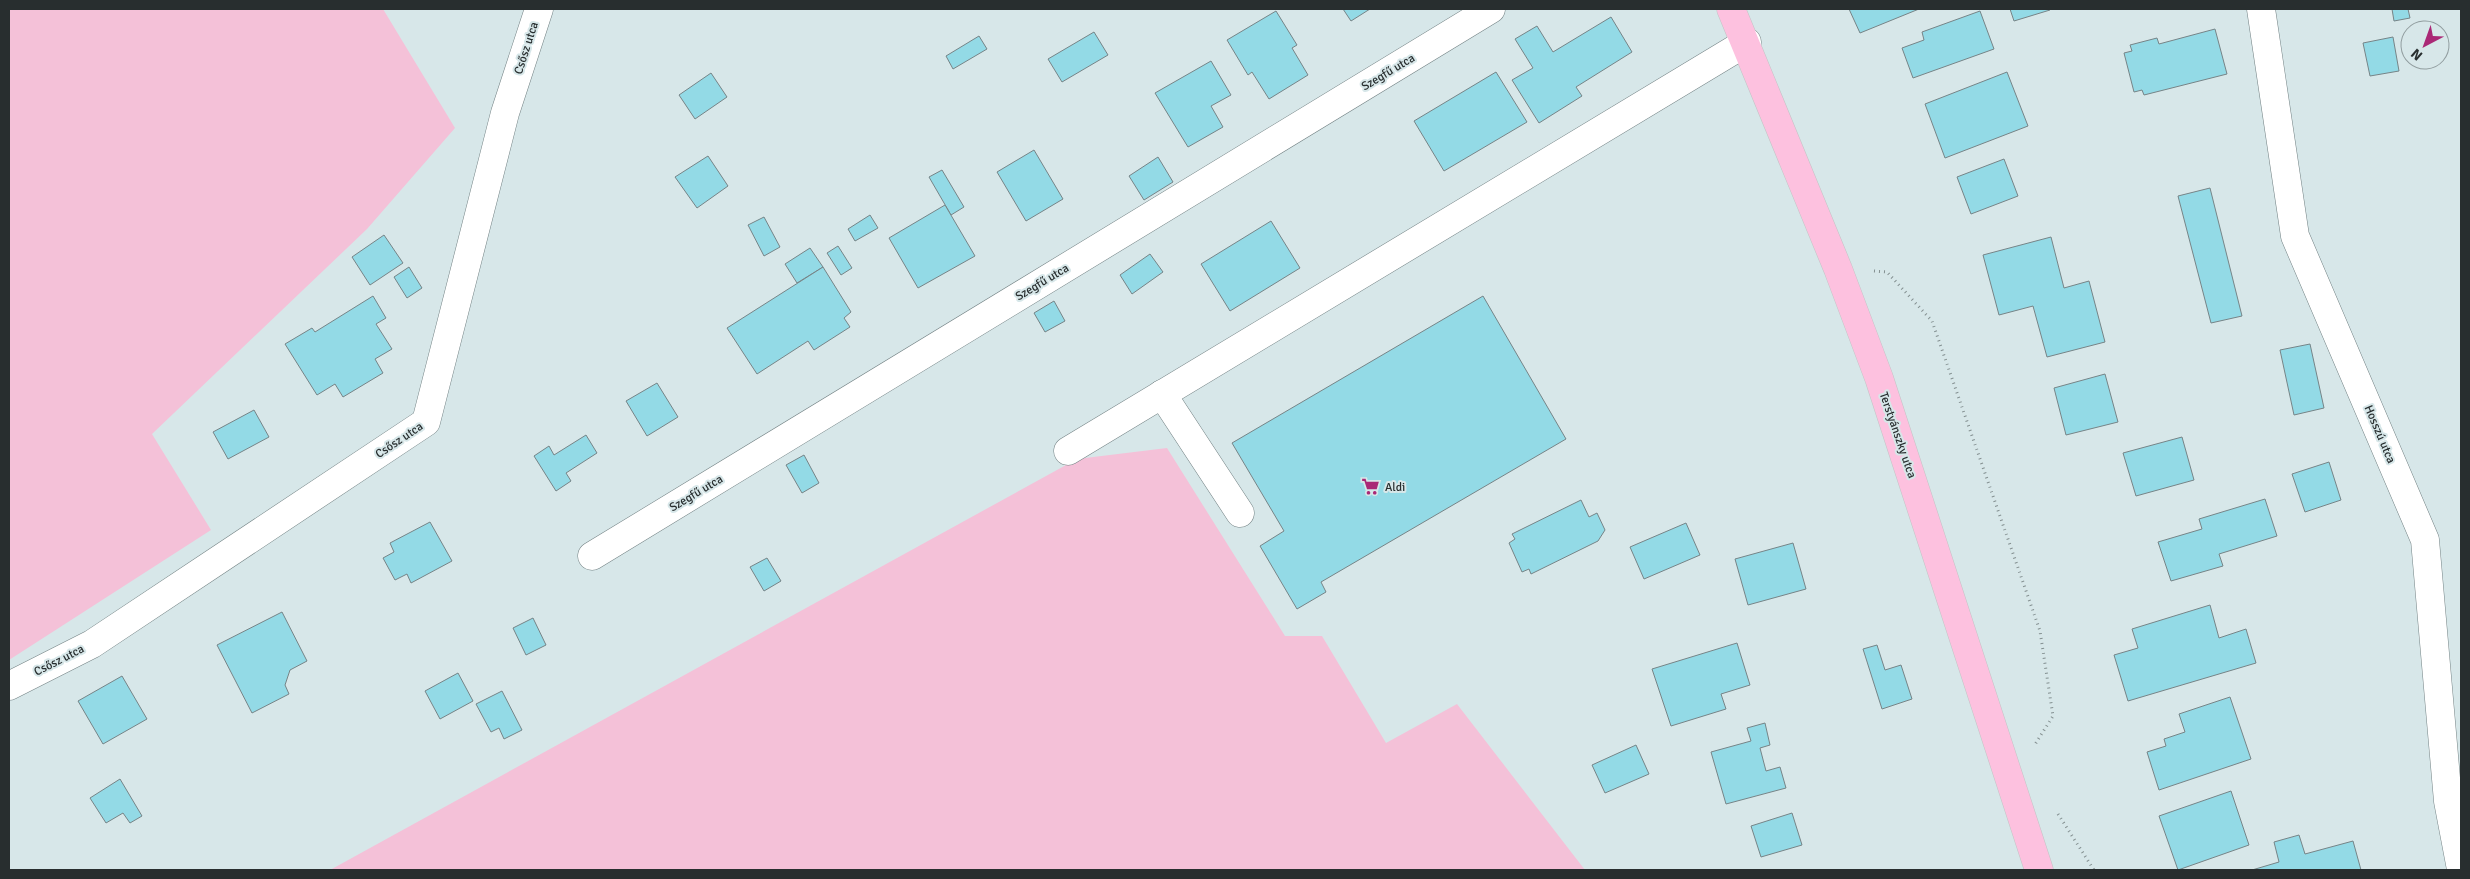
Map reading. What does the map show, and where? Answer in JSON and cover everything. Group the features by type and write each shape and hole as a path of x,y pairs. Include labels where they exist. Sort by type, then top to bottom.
{"main road":[{"name":"Terstyánszky utca","path":"1731,9 1747,42 1838,269 1908,461 2038,870"}],"street":[{"name":"Csősz utca","path":"9,686 92,644 426,422 505,113 540,9"},
{"name":"Szegfű utca","path":"592,556 1491,9"},
{"name":"Hosszú utca","path":"2261,9 2295,236 2425,540 2448,801 2461,868"},
{"path":"1068,451 1747,42"},
{"path":"1162,394 1240,513"}],"path":[{"path":"1838,269 1887,272 1932,321 2040,631 2052,716 2030,754"}],"shaded area":[{"path":"9,9 383,9 455,128 367,229 152,434 211,530 9,660"},
{"path":"1167,448 1285,636 1322,636 1386,743 1457,704 1585,870 330,870 1077,459"}],"building":[{"path":"1343,9 1370,9 1351,21"},
{"path":"1849,9 1919,9 1860,33"},
{"path":"2010,9 2050,9 2050,10 2014,21"},
{"path":"2392,9 2408,9 2410,18 2394,21"},
{"path":"1276,11 1297,45 1292,48 1308,75 1269,99 1252,72 1248,75 1227,40"},
{"path":"1980,11 1994,49 1913,78 1902,48 1924,40 1922,32"},
{"path":"1611,17 1632,52 1576,87 1582,96 1539,123 1512,80 1533,68 1515,39 1537,26 1553,52"},
{"path":"2215,29 2227,74 2144,95 2142,90 2134,92 2124,53 2132,51 2130,45 2157,38 2159,44"},
{"path":"1094,32 1108,55 1062,82 1048,59"},
{"path":"979,36 987,49 953,69 946,56"},
{"path":"2393,37 2399,71 2370,76 2363,43"},
{"path":"1211,61 1231,95 1211,106 1223,127 1188,147 1155,93"},
{"path":"1496,72 1527,122 1444,171 1414,121"},
{"path":"2007,72 2028,126 1945,158 1925,104"},
{"path":"711,73 727,97 695,119 679,95"},
{"path":"1034,150 1063,199 1026,221 997,172"},
{"path":"708,156 728,186 697,208 675,177"},
{"path":"1158,157 1173,182 1144,200 1129,176"},
{"path":"2004,159 2018,196 1971,214 1957,177"},
{"path":"942,170 964,207 951,215 929,177"},
{"path":"2210,188 2242,316 2211,323 2178,196"},
{"path":"945,205 975,256 918,288 889,238"},
{"path":"870,215 878,228 855,241 848,229"},
{"path":"764,217 780,247 764,256 748,225"},
{"path":"1271,221 1300,268 1230,311 1201,264"},
{"path":"384,235 403,263 370,285 352,257"},
{"path":"2051,237 2064,288 2089,281 2105,342 2047,357 2033,306 1999,315 1983,255"},
{"path":"838,246 852,268 841,275 827,253"},
{"path":"810,248 823,267 797,283 785,264"},
{"path":"1150,254 1163,272 1132,294 1120,275"},
{"path":"409,267 422,288 407,298 394,277"},
{"path":"823,267 851,312 844,318 850,327 814,350 808,341 757,374 727,328"},
{"path":"373,296 386,318 376,324 392,349 375,359 383,373 343,397 335,384 317,395 285,344 312,328 315,332"},
{"name":"Aldi","path":"1483,296 1566,439 1321,582 1326,592 1297,609 1260,546 1284,531 1232,443"},
{"path":"1054,301 1065,321 1045,332 1034,313"},
{"path":"2310,344 2324,408 2294,415 2280,350"},
{"path":"2105,374 2118,422 2066,435 2054,388"},
{"path":"657,383 678,417 647,436 626,401"},
{"path":"254,410 269,437 228,459 213,432"},
{"path":"586,435 597,453 566,473 571,481 556,491 534,456 549,446 554,455"},
{"path":"2182,437 2194,480 2136,496 2123,453"},
{"path":"804,455 819,483 802,493 786,465"},
{"path":"2329,462 2341,500 2305,512 2292,474"},
{"path":"2265,499 2277,536 2219,554 2223,566 2171,581 2158,542 2202,529 2199,519"},
{"path":"1581,500 1589,517 1597,513 1605,530 1598,541 1531,574 1529,569 1522,572 1509,543 1515,539 1512,534"},
{"path":"430,522 452,561 411,583 407,574 395,580 383,558 394,552 390,543"},
{"path":"1686,523 1700,555 1644,579 1630,547"},
{"path":"1793,543 1806,589 1748,605 1735,559"},
{"path":"767,558 781,581 764,591 750,567"},
{"path":"2210,605 2219,638 2246,629 2256,663 2128,701 2114,655 2138,648 2132,629"},
{"path":"282,612 307,661 290,670 285,685 289,694 252,713 217,645"},
{"path":"533,618 546,645 526,655 513,628"},
{"path":"1737,643 1750,685 1721,694 1726,709 1671,726 1652,669"},
{"path":"1877,645 1885,670 1901,665 1912,699 1882,709 1863,649"},
{"path":"458,673 473,701 440,719 425,691"},
{"path":"122,676 147,719 103,744 78,701"},
{"path":"502,691 522,730 504,739 499,728 491,732 476,704"},
{"path":"2230,697 2251,759 2159,790 2147,752 2166,746 2164,739 2185,732 2179,714"},
{"path":"1765,723 1770,745 1760,748 1766,771 1780,767 1786,788 1726,804 1711,752 1751,741 1747,728"},
{"path":"1636,745 1649,774 1605,793 1592,765"},
{"path":"120,779 142,816 130,823 123,813 106,823 90,798"},
{"path":"2231,791 2249,845 2178,870 2159,816"},
{"path":"1792,813 1802,845 1761,857 1751,826"},
{"path":"2299,835 2305,854 2353,841 2361,870 2252,870 2279,862 2274,842"}],"place":[{"name":"Aldi","path":"1371,487"}]}
